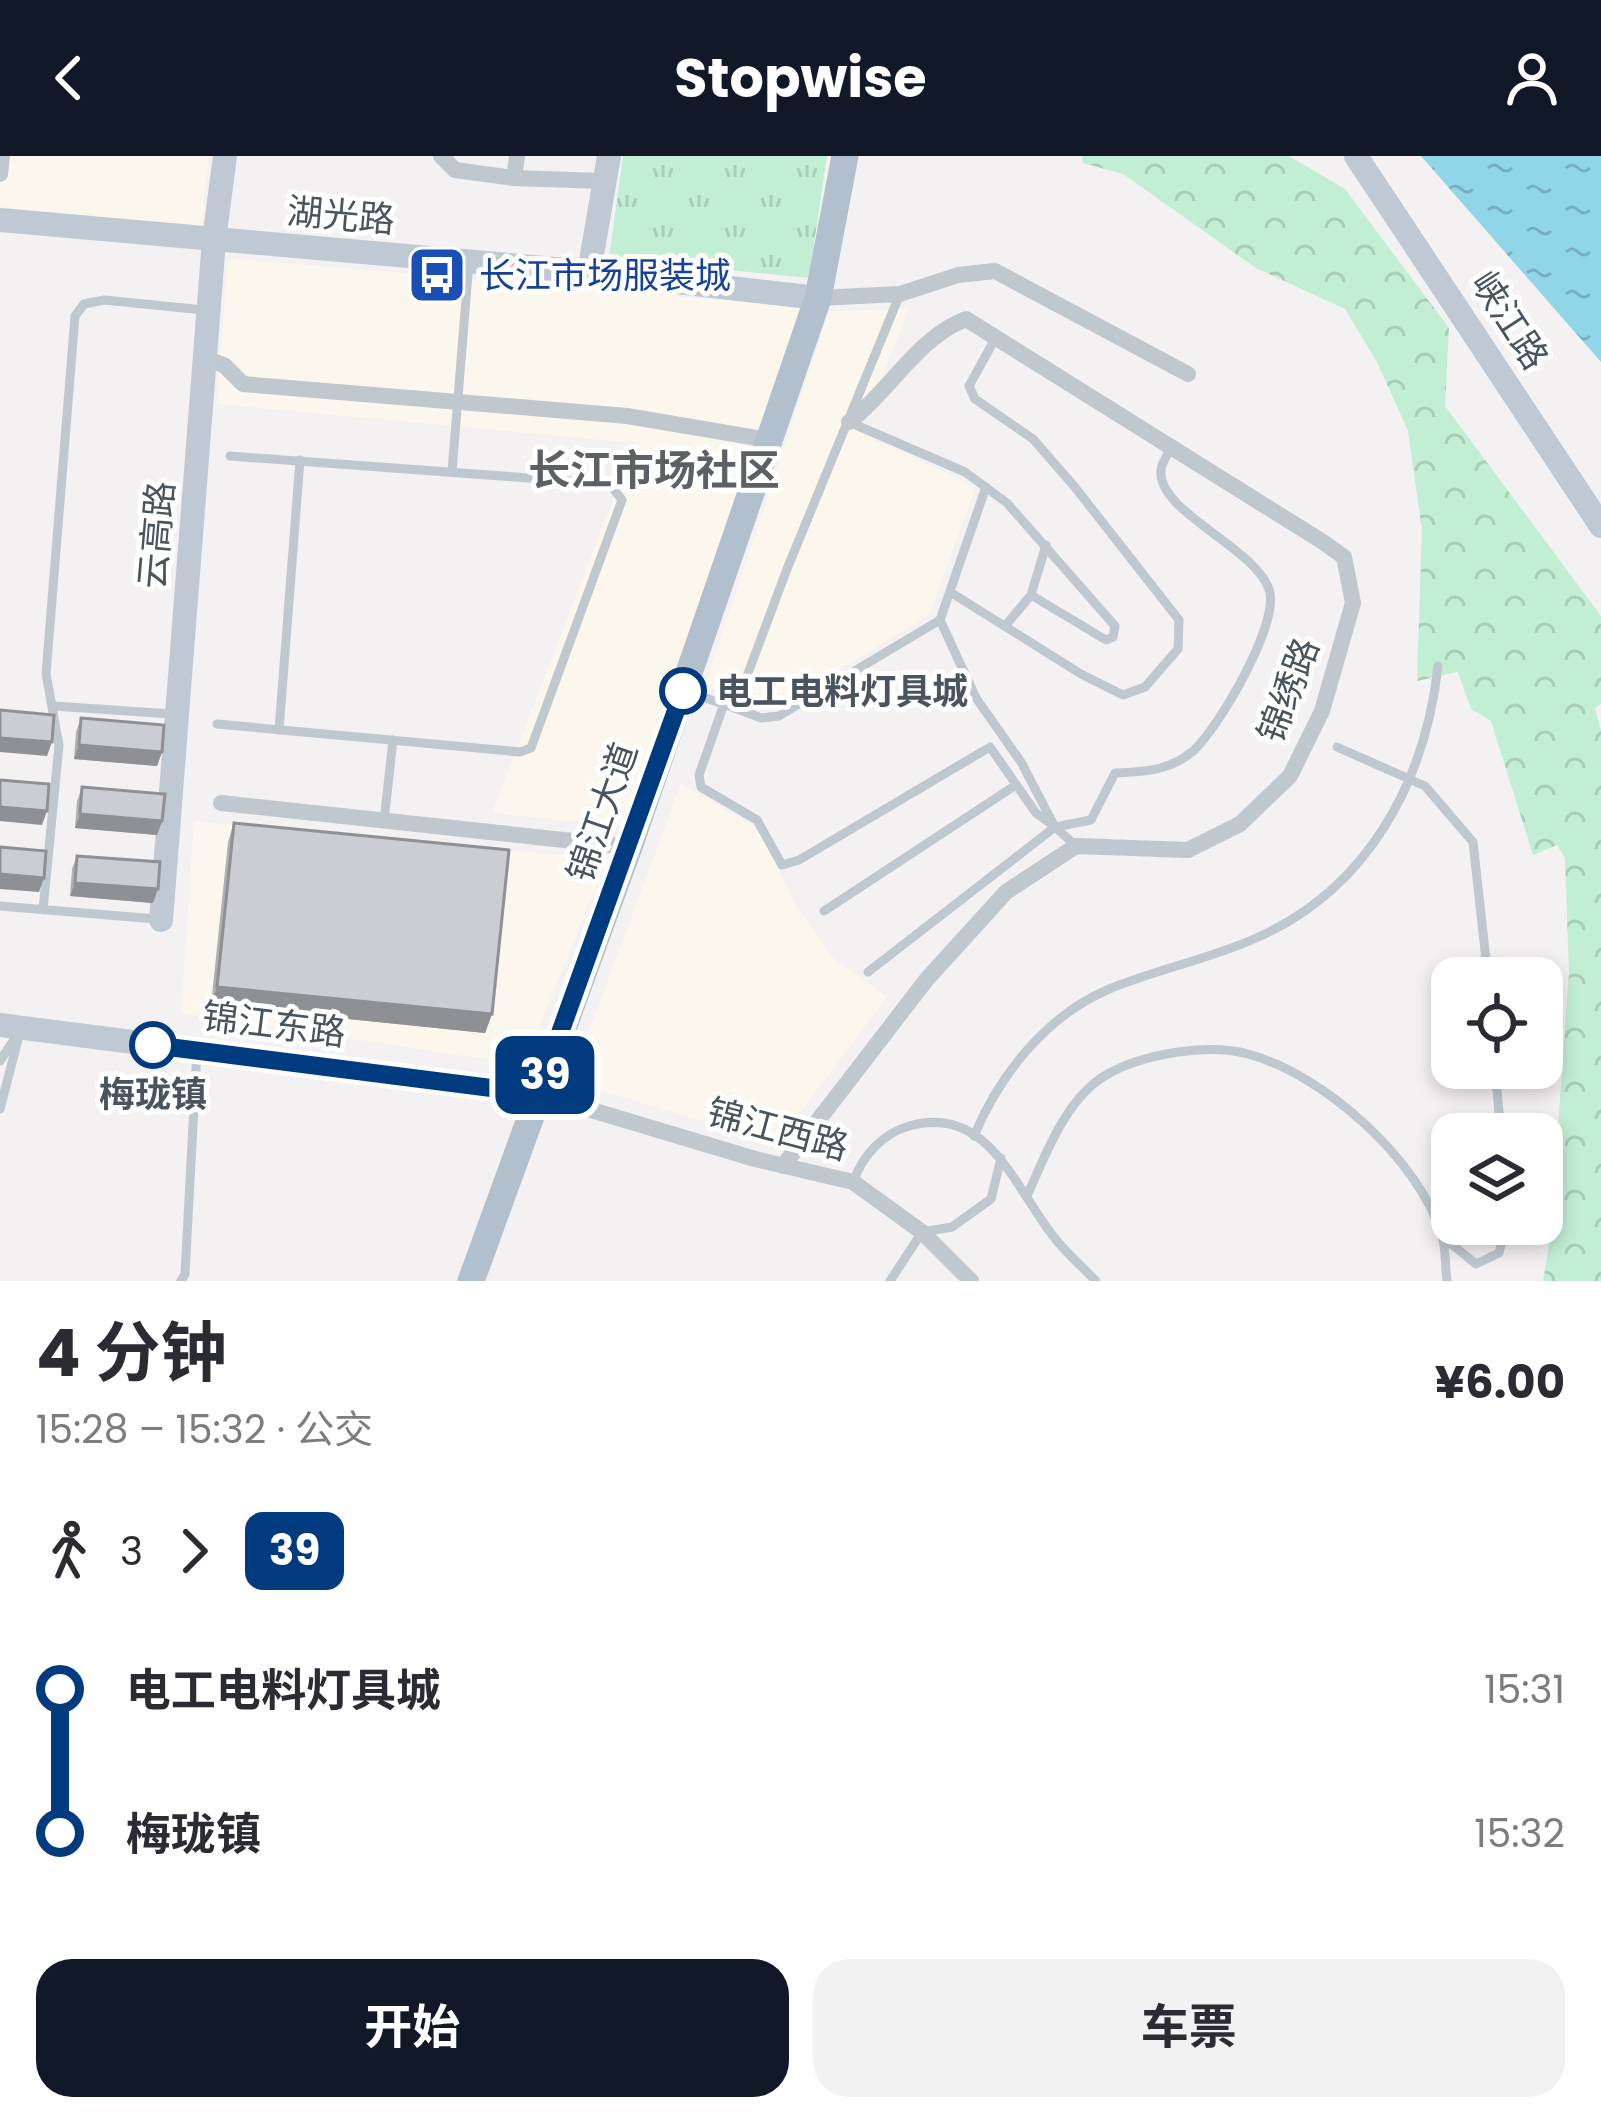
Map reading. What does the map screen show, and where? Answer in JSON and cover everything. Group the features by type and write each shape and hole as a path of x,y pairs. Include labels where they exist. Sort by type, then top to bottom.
{"main road":[{"name":"云高路","path":"161,920 214,240 225,156"},
{"name":"峡江路","path":"1356,156 1601,526"},
{"name":"锦江大道","path":"471,1281 629,848 818,298 845,159"},
{"path":"589,272 606,168"},
{"name":"湖光路","path":"0,220 589,272 818,298"},
{"name":"锦江东路","path":"11,1027 538,1094"}],"street":[{"path":"0,174 2,156"},
{"path":"442,156 454,170 514,178 606,168"},
{"path":"514,178 517,156"},
{"path":"818,298 900,294 958,275 995,271 1188,374"},
{"name":"锦绣路","path":"848,422 947,326 966,319 1344,557 1353,603 1322,711 1290,776 1240,824 1188,850 1076,846"},
{"path":"206,359 224,365 243,384 626,416 769,440"},
{"path":"221,803 629,848"},
{"path":"783,1166 927,979 989,910 1025,878 1076,846"},
{"name":"锦江西路","path":"538,1094 853,1182 922,1232 970,1281"}],"lane":[{"path":"452,471 469,262"},
{"path":"900,294 699,776 701,787 757,820 782,866 800,860 991,747 1036,813 1076,846"},
{"path":"43,910 59,745 46,674 75,316 84,304 104,300 209,311"},
{"path":"950,592 1123,695 1144,687 1178,649 1178,620 1074,486 1033,439 975,399 969,386 996,337"},
{"path":"848,422 965,472 1007,502 1115,626 1113,637 1106,640 1031,595"},
{"path":"868,972 1055,827 1091,820 1115,773 1150,772 1194,751 1261,647 1271,614 1271,592 1249,560 1165,493 1161,470 1172,445"},
{"path":"217,724 520,752 531,748 622,500 610,484 230,455"},
{"path":"279,730 300,460"},
{"path":"683,691 761,718 779,716 940,620 986,487"},
{"path":"1005,626 1031,595 1046,545"},
{"path":"940,620 976,698 1021,762 1055,827"},
{"path":"974,1136 988,1104 1016,1062 1047,1030 1102,992 1253,940 1317,904 1368,855 1424,746 1438,666"},
{"path":"53,706 178,714"},
{"path":"384,821 393,740"},
{"path":"1337,747 1425,786 1473,842 1486,957"},
{"path":"824,911 1016,784"},
{"path":"971,891 989,910"},
{"path":"0,906 161,920"},
{"path":"0,1060 11,1027"},
{"path":"0,1109 11,1027"},
{"path":"1027,1196 1062,1120 1104,1076 1178,1050 1246,1053 1321,1086 1380,1140 1424,1192 1431,1209"},
{"path":"181,1281 197,1051"},
{"path":"853,1182 859,1166 888,1132 933,1119 964,1127 1000,1159 1055,1240 1096,1281"},
{"path":"890,1281 922,1232 952,1227 991,1199 1000,1159"},
{"path":"1444,1245 1447,1281"},
{"path":"1452,1245 1476,1264 1499,1253 1501,1245"}],"shaded area":[{"path":"0,156 209,156 201,228 0,207"},
{"path":"228,258 802,307 621,827 492,813 635,443 217,404"},
{"path":"910,309 858,432 975,490 929,615 776,709 705,686 829,311"},
{"path":"681,784 759,829 796,906 833,958 887,997 777,1143 570,1082"},
{"path":"194,821 607,859 524,1065 181,1013"}],"green space":[{"path":"623,156 827,156 809,278 609,258"},
{"path":"1082,156 1289,156 1345,189 1449,328 1445,406 1601,616 1601,704 1595,708 1601,731 1601,1281 1543,1281 1549,1245 1563,1245 1563,1113 1559,1113 1569,973 1565,858 1557,845 1533,855 1491,721 1471,709 1458,672 1417,681 1422,530 1408,431 1377,362 1345,309 1256,268 1123,174 1083,163"}],"water":[{"path":"1421,156 1601,156 1601,362"}],"building":[{"path":"0,710 54,715 52,742 0,738"},
{"path":"81,718 164,725 162,752 79,745"},
{"path":"0,780 49,784 47,811 0,807"},
{"path":"82,787 165,794 162,821 80,814"},
{"path":"234,823 509,850 492,1014 217,987"},
{"path":"0,847 46,851 44,878 0,874"},
{"path":"77,856 160,862 158,889 75,883"}],"bus line":[{"name":"39","path":"153,1045 538,1094 683,691"}],"place":[{"name":"长江市场服装城","path":"437,275"},
{"name":"电工电料灯具城","path":"683,691"},
{"name":"梅珑镇","path":"153,1045"}],"district":[{"name":"长江市场社区","path":"654,470"}]}
